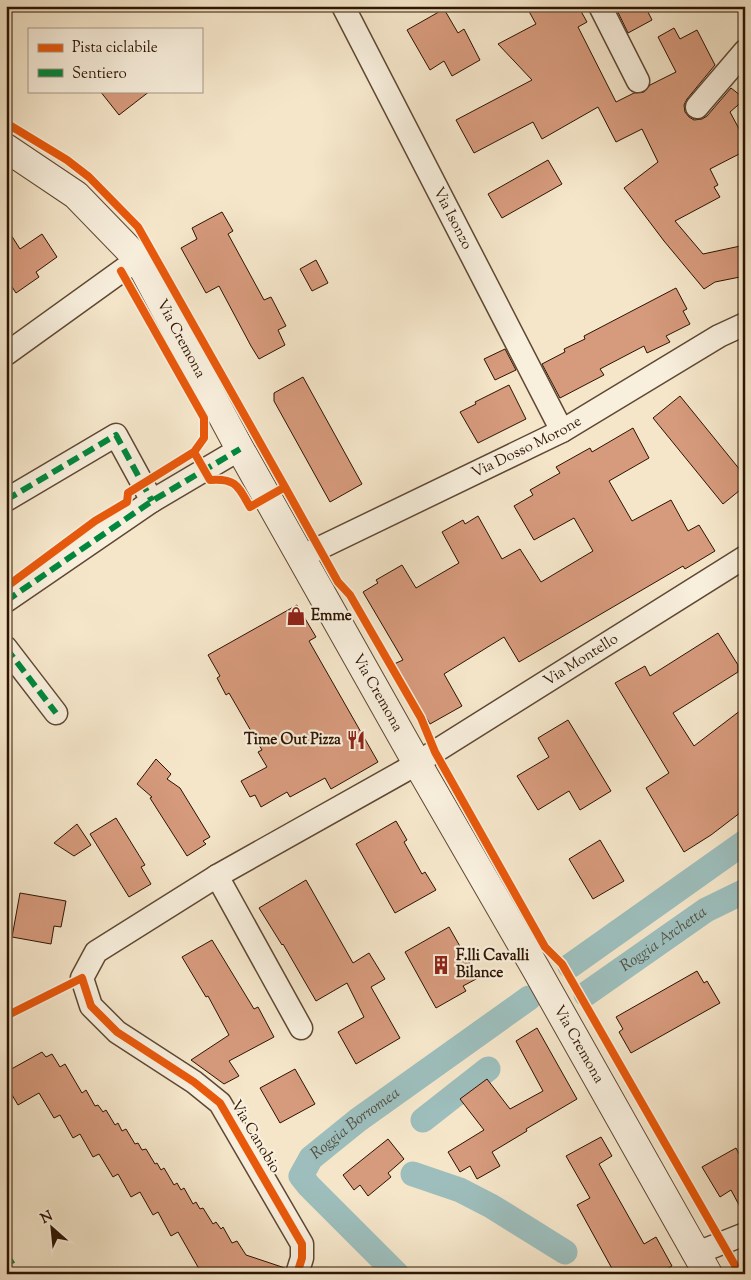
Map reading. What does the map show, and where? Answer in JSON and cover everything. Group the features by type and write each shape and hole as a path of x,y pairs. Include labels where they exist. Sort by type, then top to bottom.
{"street":[{"name":"Via Isonzo","path":"344,6 562,431"},
{"path":"600,6 638,81"},
{"path":"697,106 745,51"},
{"name":"Via Cremona","path":"6,148 76,195 138,259 240,449 702,1264"},
{"path":"6,354 138,259"},
{"name":"Via Dosso Morone","path":"301,556 562,431 719,336 745,324"},
{"path":"6,500 116,435 152,501"},
{"path":"6,601 152,501 240,449"},
{"name":"Via Montello","path":"417,763 745,557"},
{"path":"6,648 56,713"},
{"name":"Via Canobio","path":"297,1274 302,1258 302,1244 220,1103 194,1082 117,1032 92,1006 82,978 96,952 217,876 417,763"},
{"path":"217,876 301,1028"},
{"path":"702,1264 745,1234"}],"building":[{"path":"526,6 578,6 587,22 578,27 616,102 634,93 644,92 650,85 676,72 658,37 674,28 680,39 697,30 715,65 687,99 684,105 685,112 694,120 702,119 707,116 731,88 745,99 730,112 745,140 745,151 710,169 718,185 714,187 720,197 675,221 703,254 745,245 745,276 715,282 704,289 664,241 624,188 658,162 642,129 616,142 598,107 542,139 533,122 474,153 456,120 532,80 498,44 536,24"},
{"path":"615,6 645,6 652,20 628,33"},
{"path":"444,9 458,33 464,29 480,60 452,76 444,61 430,70 407,30"},
{"path":"101,92 149,92 119,115"},
{"path":"548,160 562,184 502,218 488,194"},
{"path":"222,212 233,231 228,234 264,300 271,297 286,326 278,330 285,345 259,359 219,286 206,293 181,248 197,239 192,228"},
{"path":"6,227 20,249 42,234 57,257 36,272 39,277 16,293 6,278"},
{"path":"316,260 328,283 312,291 300,269"},
{"path":"676,288 687,309 683,311 690,324 666,336 670,342 647,353 644,346 600,369 604,375 560,398 542,364 565,352 564,349 585,339 584,336"},
{"path":"505,349 516,370 495,380 484,359"},
{"path":"303,377 362,484 330,502 274,401 274,393"},
{"path":"509,385 526,419 478,443 460,412 476,404 475,402"},
{"path":"680,396 745,476 745,486 723,504 653,418"},
{"path":"633,428 649,458 609,481 632,521 671,500 688,531 699,525 715,551 685,569 683,566 519,662 504,637 444,674 462,706 430,724 394,664 403,660 363,592 378,583 376,580 402,565 416,588 459,563 442,532 463,520 465,524 478,516 502,559 520,549 541,582 593,551 574,518 534,540 514,506 533,495 530,490 560,473 556,467 590,448 592,452"},
{"path":"297,605 316,637 309,641 378,762 331,789 325,778 290,797 287,792 261,807 255,795 250,797 241,781 267,767 258,752 262,750 229,693 226,695 217,678 220,676 208,655"},
{"path":"718,633 738,665 738,672 673,713 694,746 745,707 745,809 711,835 684,852 646,788 669,773 615,683 645,666 650,676"},
{"path":"568,720 611,791 580,810 569,791 538,810 517,776 549,757 538,738"},
{"path":"156,759 171,774 167,779 180,788 210,837 203,841 206,844 187,856 150,798 152,797 137,784"},
{"path":"116,818 145,865 141,867 151,884 129,897 90,834"},
{"path":"396,821 407,840 404,842 422,874 425,872 436,890 395,913 356,844"},
{"path":"77,824 91,845 74,856 54,843"},
{"path":"600,840 624,881 593,899 569,859"},
{"path":"306,880 353,963 369,953 385,979 371,987 400,1038 356,1064 338,1032 364,1017 347,983 316,1001 283,944 259,908"},
{"path":"20,893 66,901 61,927 54,926 51,944 12,937"},
{"name":"F.lli Cavalli Bilance","path":"449,927 478,978 463,986 466,991 436,1008 405,952"},
{"path":"212,940 254,1009 258,1007 274,1037 229,1061 239,1076 224,1084 191,1060 229,1035 208,996 206,997 182,957"},
{"path":"697,971 704,983 707,981 720,1003 631,1053 619,1032 623,1029 616,1017"},
{"path":"537,1028 577,1099 526,1129 527,1131 492,1152 500,1166 477,1179 470,1166 460,1172 448,1152 484,1130 460,1099 487,1079 510,1109 543,1091 516,1041"},
{"path":"42,1052 46,1057 52,1054 60,1067 65,1064 82,1093 86,1090 95,1106 98,1105 103,1112 106,1110 115,1125 118,1123 122,1131 126,1129 135,1144 138,1143 142,1150 146,1149 155,1164 157,1163 161,1170 164,1168 174,1185 177,1183 181,1190 184,1188 193,1204 196,1202 200,1209 203,1208 213,1224 216,1222 221,1229 223,1227 232,1243 237,1241 246,1255 285,1268 284,1274 202,1274 178,1232 171,1236 158,1212 153,1215 140,1192 131,1197 118,1174 113,1177 99,1154 93,1157 80,1134 73,1138 60,1115 54,1118 39,1093 18,1105 6,1085 6,1072"},
{"path":"295,1069 315,1104 280,1123 260,1088"},
{"path":"601,1137 612,1156 599,1164 644,1244 656,1237 672,1266 658,1274 615,1274 577,1205 590,1198 566,1156"},
{"path":"388,1139 404,1159 388,1173 391,1177 368,1196 360,1185 354,1190 343,1175"},
{"path":"736,1148 745,1165 745,1216 731,1190 720,1197 702,1167"}],"waterway":[{"name":"Roggia Borromea","path":"570,966 745,842"},
{"name":"Roggia Archetta","path":"586,994 706,910 745,891"},
{"name":"Roggia Borromea","path":"397,1274 301,1176 311,1158 358,1120 529,998"},
{"name":"Roggia Archetta","path":"423,1120 488,1069"},
{"name":"Roggia Archetta","path":"413,1174 460,1190 491,1206 565,1252"}],"marked path":[{"path":"6,500 116,435 152,501"},
{"path":"6,601 152,501 240,449"},
{"path":"6,648 56,713"},
{"path":"6,1254 19,1274"}],"cycle path":[{"path":"6,123 67,160 89,177 138,227 285,487 250,507 239,489 231,482 226,480 210,480 194,452"},
{"path":"6,587 95,521 127,502 128,493 194,452 204,438 204,418 121,271"},
{"path":"285,487 338,582 350,595 421,718 435,752 545,947 562,964 740,1274"},
{"path":"6,1016 82,978 91,1006 117,1032 194,1082 220,1103 302,1244 302,1258 297,1274"}],"place":[{"name":"Emme","path":"296,616"},
{"name":"Time Out Pizza","path":"356,740"},
{"name":"F.lli Cavalli Bilance","path":"441,965"}]}
